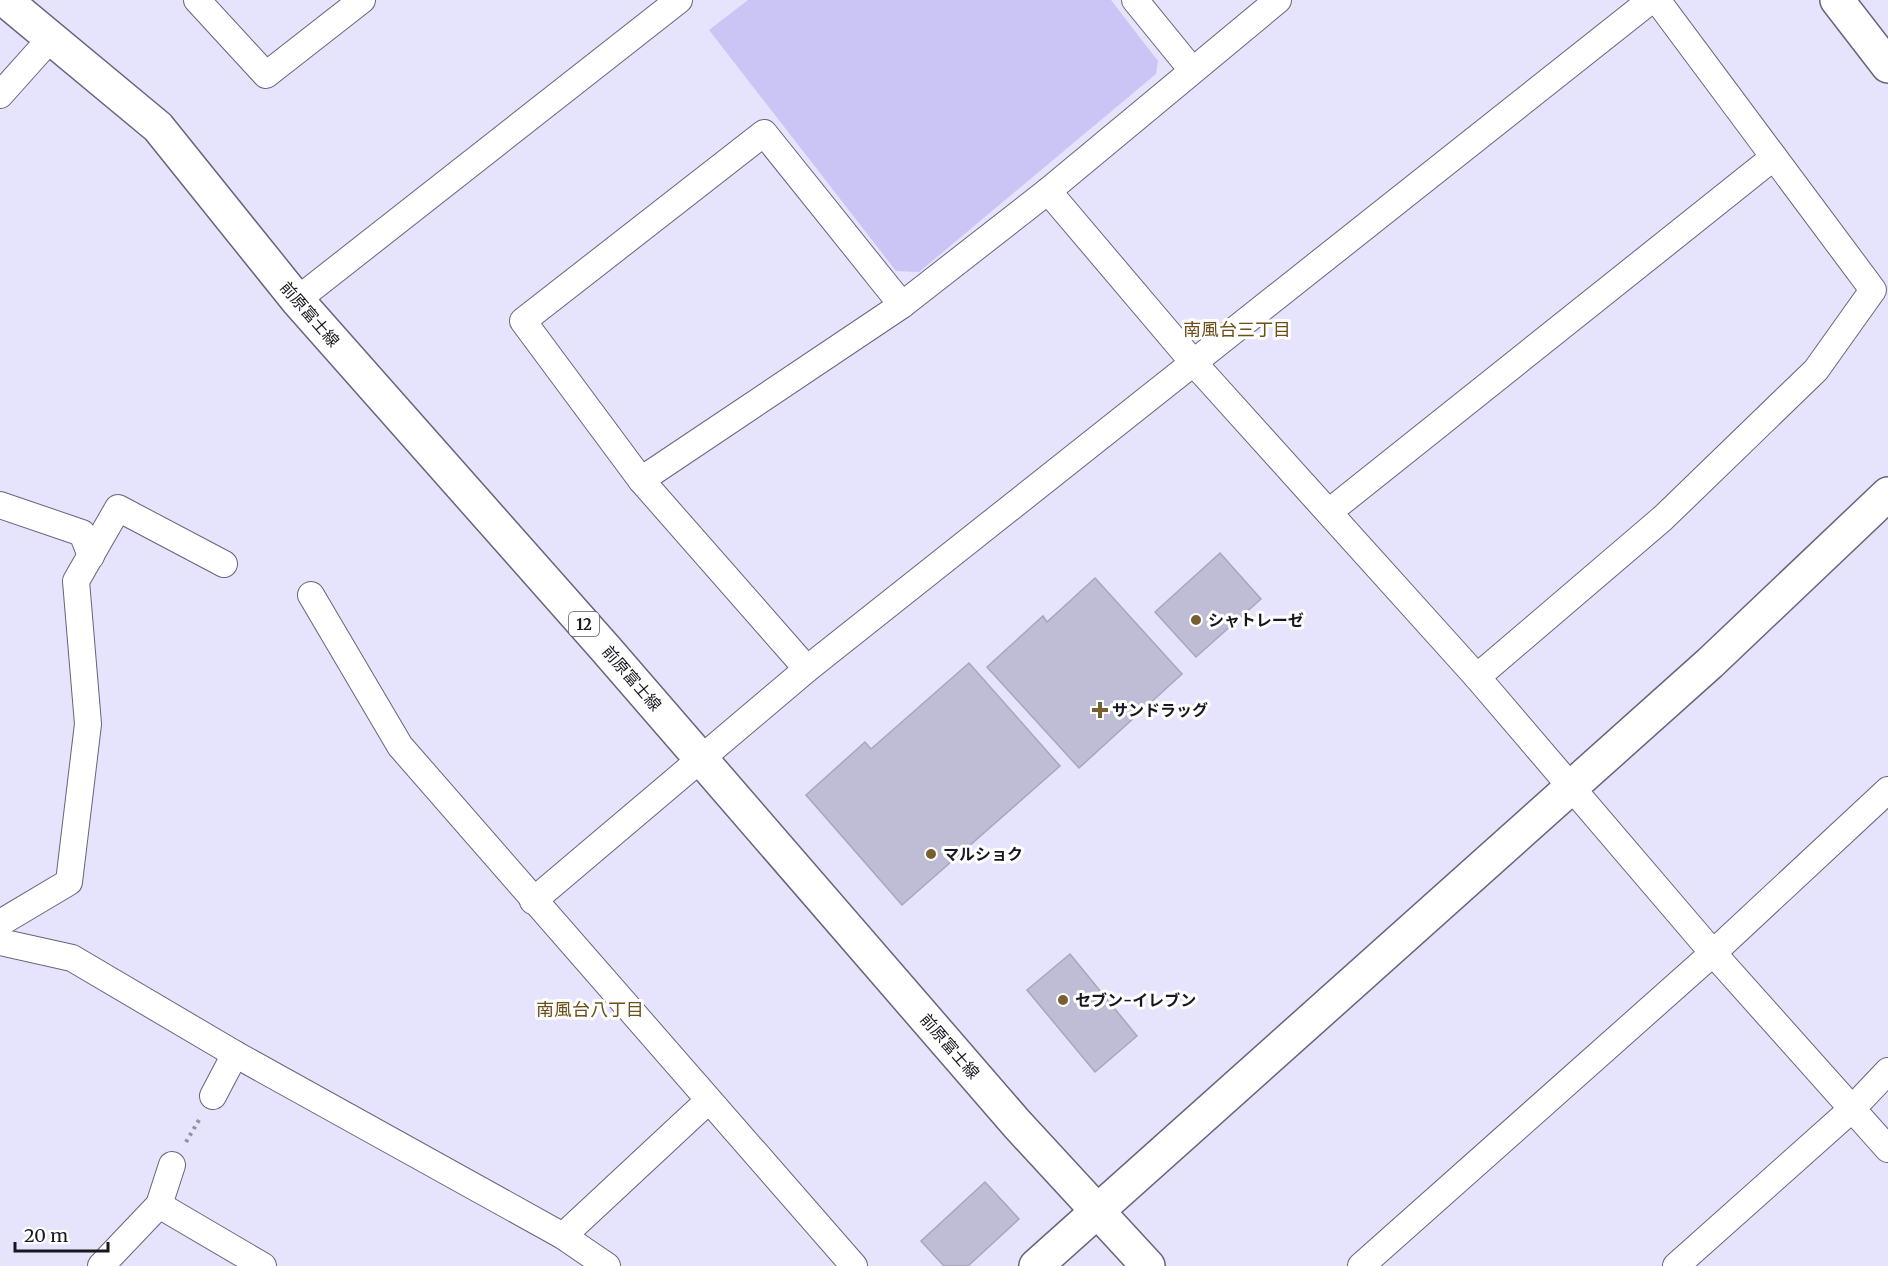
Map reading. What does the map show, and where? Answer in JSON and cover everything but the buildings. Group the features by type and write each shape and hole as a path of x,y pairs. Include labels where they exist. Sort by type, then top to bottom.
{"main road":[{"name":"前原富士線","path":"5,0 158,127 297,300 702,759 1017,1124 1148,1266"},
{"path":"1837,0 1888,66"},
{"path":"1036,1266 1710,663 1888,494"}],"street":[{"path":"197,0 266,75 362,0"},
{"path":"297,300 680,0"},
{"path":"1135,0 1192,70"},
{"path":"640,480 902,305 1048,191 1278,0"},
{"path":"533,901 807,669 1651,0"},
{"path":"1477,677 1663,518 1816,370 1873,290 1657,0"},
{"path":"0,95 51,38"},
{"path":"807,669 640,480 523,321 764,133 902,305"},
{"path":"1329,512 1774,157"},
{"path":"1048,191 1193,362 1477,677 1713,953 1888,1149"},
{"path":"0,505 82,533 91,556"},
{"path":"0,923 69,882 88,724 76,581 118,508 224,564"},
{"path":"311,596 400,746 854,1266"},
{"path":"1361,1266 1713,953 1888,790"},
{"path":"0,942 72,958 235,1054 563,1236 607,1266"},
{"path":"213,1096 235,1054"},
{"path":"1676,1266 1852,1109 1888,1071"},
{"path":"563,1236 708,1101"},
{"path":"101,1266 159,1205 172,1165"},
{"path":"159,1205 263,1266"}],"path":[{"path":"172,1165 213,1096"}],"shaded area":[{"path":"748,0 1111,0 1158,61 1156,74 919,272 896,271 709,30"}],"place":[{"name":"シャトレーゼ","path":"1196,620"},
{"name":"サンドラッグ","path":"1100,710"},
{"name":"マルショク","path":"931,854"},
{"name":"セブン-イレブン","path":"1063,1000"}],"district":[{"name":"南風台三丁目","path":"1237,329"},
{"name":"南風台八丁目","path":"590,1009"}]}
